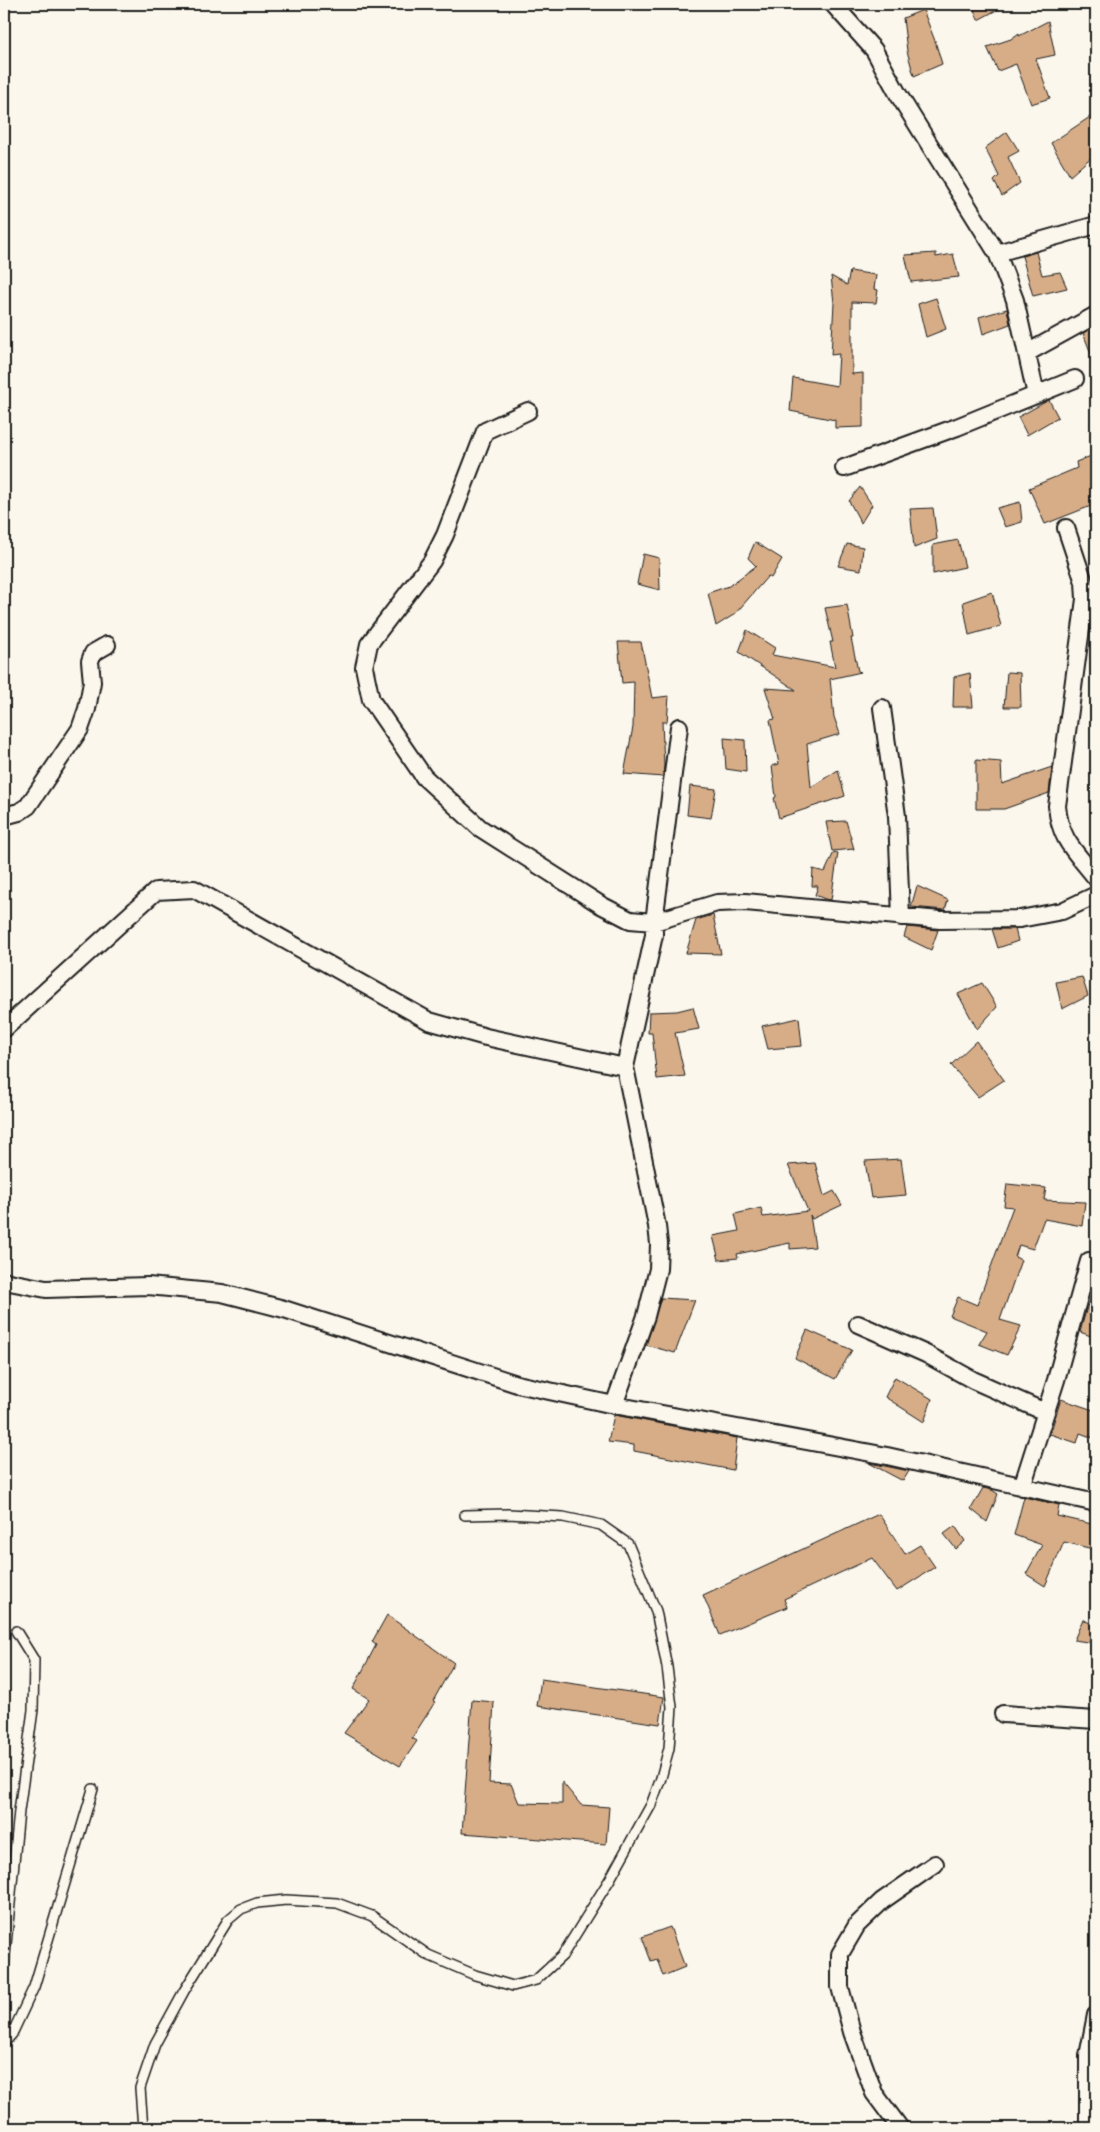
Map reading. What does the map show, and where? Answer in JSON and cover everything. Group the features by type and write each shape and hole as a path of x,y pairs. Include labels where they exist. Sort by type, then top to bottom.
{"street":[{"path":"833,4 874,50 908,110 997,253 1015,300 1036,395"},
{"path":"997,253 1096,224"},
{"path":"1027,353 1096,315"},
{"path":"844,468 957,427 1075,379"},
{"path":"528,411 488,428 482,436 446,535 432,561 368,644 364,667 371,700 424,777 480,828 601,905 630,920 654,922 717,904 744,902 940,920 1020,920 1062,911 1096,895"},
{"path":"1066,528 1084,582 1085,599 1057,806 1059,825 1064,837 1096,878"},
{"path":"4,816 19,812 28,806 40,792 80,729 87,709 92,682 90,661 93,653 107,645"},
{"path":"882,708 898,816 901,917"},
{"path":"614,1405 646,1316 658,1269 660,1244 625,1067 654,934 679,727"},
{"path":"4,1029 156,891 194,889 429,1021 486,1037 625,1067"},
{"path":"1022,1487 1090,1261"},
{"path":"4,1281 46,1289 148,1286 222,1292 284,1309 517,1384 614,1405 887,1456 1096,1503"},
{"path":"858,1324 926,1354 972,1380 1045,1412"},
{"path":"1003,1714 1096,1720"},
{"path":"900,2128 874,2093 852,2032 840,1988 840,1954 857,1925 882,1901 935,1864"},
{"path":"1088,2128 1088,2056 1096,2015"}],"lane":[{"path":"142,2128 140,2088 154,2044 228,1920 241,1909 257,1903 286,1900 337,1903 372,1916 428,1955 475,1975 513,1986 536,1980 562,1956 610,1879 651,1805 662,1778 669,1748 672,1707 667,1667 656,1611 628,1544 601,1525 563,1517 508,1514 465,1515"},
{"path":"4,1965 18,1811 33,1710 34,1660 16,1632"},
{"path":"4,2043 12,2034 34,1987 93,1789"}],"building":[{"path":"972,4 1008,4 978,20"},
{"path":"923,10 942,64 914,76 907,51 903,18"},
{"path":"1048,21 1055,55 1036,59 1050,98 1031,104 1016,64 998,71 987,47 1011,39 1019,33 1019,36"},
{"path":"1096,113 1096,153 1070,176 1051,143"},
{"path":"1007,132 1019,151 1008,157 1020,183 1002,196 994,181 999,176 985,148"},
{"path":"1036,252 1042,275 1060,272 1067,288 1033,296 1022,256"},
{"path":"936,253 936,257 953,254 959,277 911,282 905,255"},
{"path":"850,271 876,275 874,289 878,290 876,303 852,302 852,374 863,373 863,427 835,428 835,420 790,411 793,378 837,386 839,354 831,355 834,303 831,276 847,285"},
{"path":"936,298 946,329 926,337 918,304"},
{"path":"1007,309 1010,324 983,334 979,317"},
{"path":"1096,326 1096,364 1095,364 1083,333"},
{"path":"1049,400 1058,417 1027,435 1018,417"},
{"path":"1096,454 1096,504 1045,524 1029,488 1077,468 1076,462"},
{"path":"860,487 872,505 861,523 849,501"},
{"path":"1020,502 1022,522 1005,527 997,508"},
{"path":"933,508 937,539 914,548 910,509"},
{"path":"958,540 965,567 933,574 933,545"},
{"path":"755,542 782,559 771,578 768,576 735,614 716,626 708,593 729,586 756,566 748,558"},
{"path":"847,544 863,547 861,570 838,566"},
{"path":"643,554 659,558 660,590 637,584"},
{"path":"992,592 1001,626 969,635 963,602"},
{"path":"847,605 853,638 851,638 858,671 861,672 830,679 834,717 840,734 807,744 811,787 838,770 845,796 779,818 774,798 776,797 772,766 779,764 770,720 775,719 765,688 796,690 739,652 747,630 775,648 772,655 835,667 830,642 833,642 825,608"},
{"path":"618,642 641,642 652,698 669,696 667,722 662,722 663,777 624,774 633,727 634,682 622,683"},
{"path":"1007,672 1020,673 1021,707 1004,707"},
{"path":"970,673 973,707 953,707 954,677"},
{"path":"724,738 745,740 746,772 726,769"},
{"path":"976,760 1001,762 1002,784 1052,767 1049,793 1004,809 976,809"},
{"path":"690,786 716,789 711,818 687,815"},
{"path":"846,821 854,849 832,851 826,822"},
{"path":"834,852 838,853 831,900 815,895 818,886 812,886 813,869 825,872"},
{"path":"917,886 948,900 945,910 911,907"},
{"path":"713,915 721,954 686,953 696,920"},
{"path":"907,927 938,930 931,950 904,937"},
{"path":"992,929 1015,929 1018,941 998,948"},
{"path":"1082,977 1088,996 1062,1009 1056,982"},
{"path":"982,983 997,1007 977,1029 958,994"},
{"path":"693,1007 699,1029 675,1033 685,1076 657,1079 652,1033 648,1033 649,1012 677,1011"},
{"path":"799,1018 802,1046 768,1049 762,1026"},
{"path":"976,1041 1004,1080 978,1097 951,1065"},
{"path":"901,1159 906,1195 871,1198 865,1161"},
{"path":"815,1163 824,1196 834,1191 842,1205 812,1219 810,1215 815,1247 790,1249 790,1243 737,1254 738,1258 719,1260 713,1236 739,1231 735,1214 761,1208 763,1217 808,1211 788,1165"},
{"path":"1007,1184 1046,1188 1044,1200 1085,1202 1082,1226 1044,1219 1033,1249 1019,1245 1015,1257 1021,1260 1000,1320 1021,1326 1007,1355 979,1344 987,1331 950,1316 958,1297 977,1305 1013,1207 1004,1206"},
{"path":"1096,1284 1096,1338 1080,1332"},
{"path":"661,1298 695,1300 675,1353 646,1345"},
{"path":"807,1330 852,1350 835,1379 795,1358"},
{"path":"895,1377 932,1399 924,1422 885,1397"},
{"path":"1061,1399 1096,1411 1096,1439 1080,1433 1077,1443 1050,1434"},
{"path":"614,1415 737,1438 733,1470 634,1451 634,1445 608,1442"},
{"path":"869,1463 885,1466 909,1471 903,1481"},
{"path":"983,1488 998,1494 987,1522 971,1509"},
{"path":"1024,1497 1059,1505 1057,1516 1096,1525 1093,1549 1064,1542 1045,1586 1026,1574 1042,1545 1014,1535"},
{"path":"879,1514 905,1554 920,1545 935,1567 897,1591 872,1558 784,1599 787,1607 720,1635 703,1595"},
{"path":"955,1526 965,1541 956,1549 944,1534"},
{"path":"387,1615 454,1663 433,1701 435,1702 412,1738 417,1741 400,1766 344,1733 369,1699 353,1689 376,1645 372,1642"},
{"path":"1083,1619 1096,1627 1094,1643 1074,1640"},
{"path":"541,1679 664,1697 660,1724 537,1706"},
{"path":"472,1700 494,1702 489,1783 511,1784 519,1803 562,1804 562,1782 581,1805 609,1807 606,1844 462,1833"},
{"path":"670,1927 685,1967 663,1976 657,1959 651,1961 642,1937"}]}
